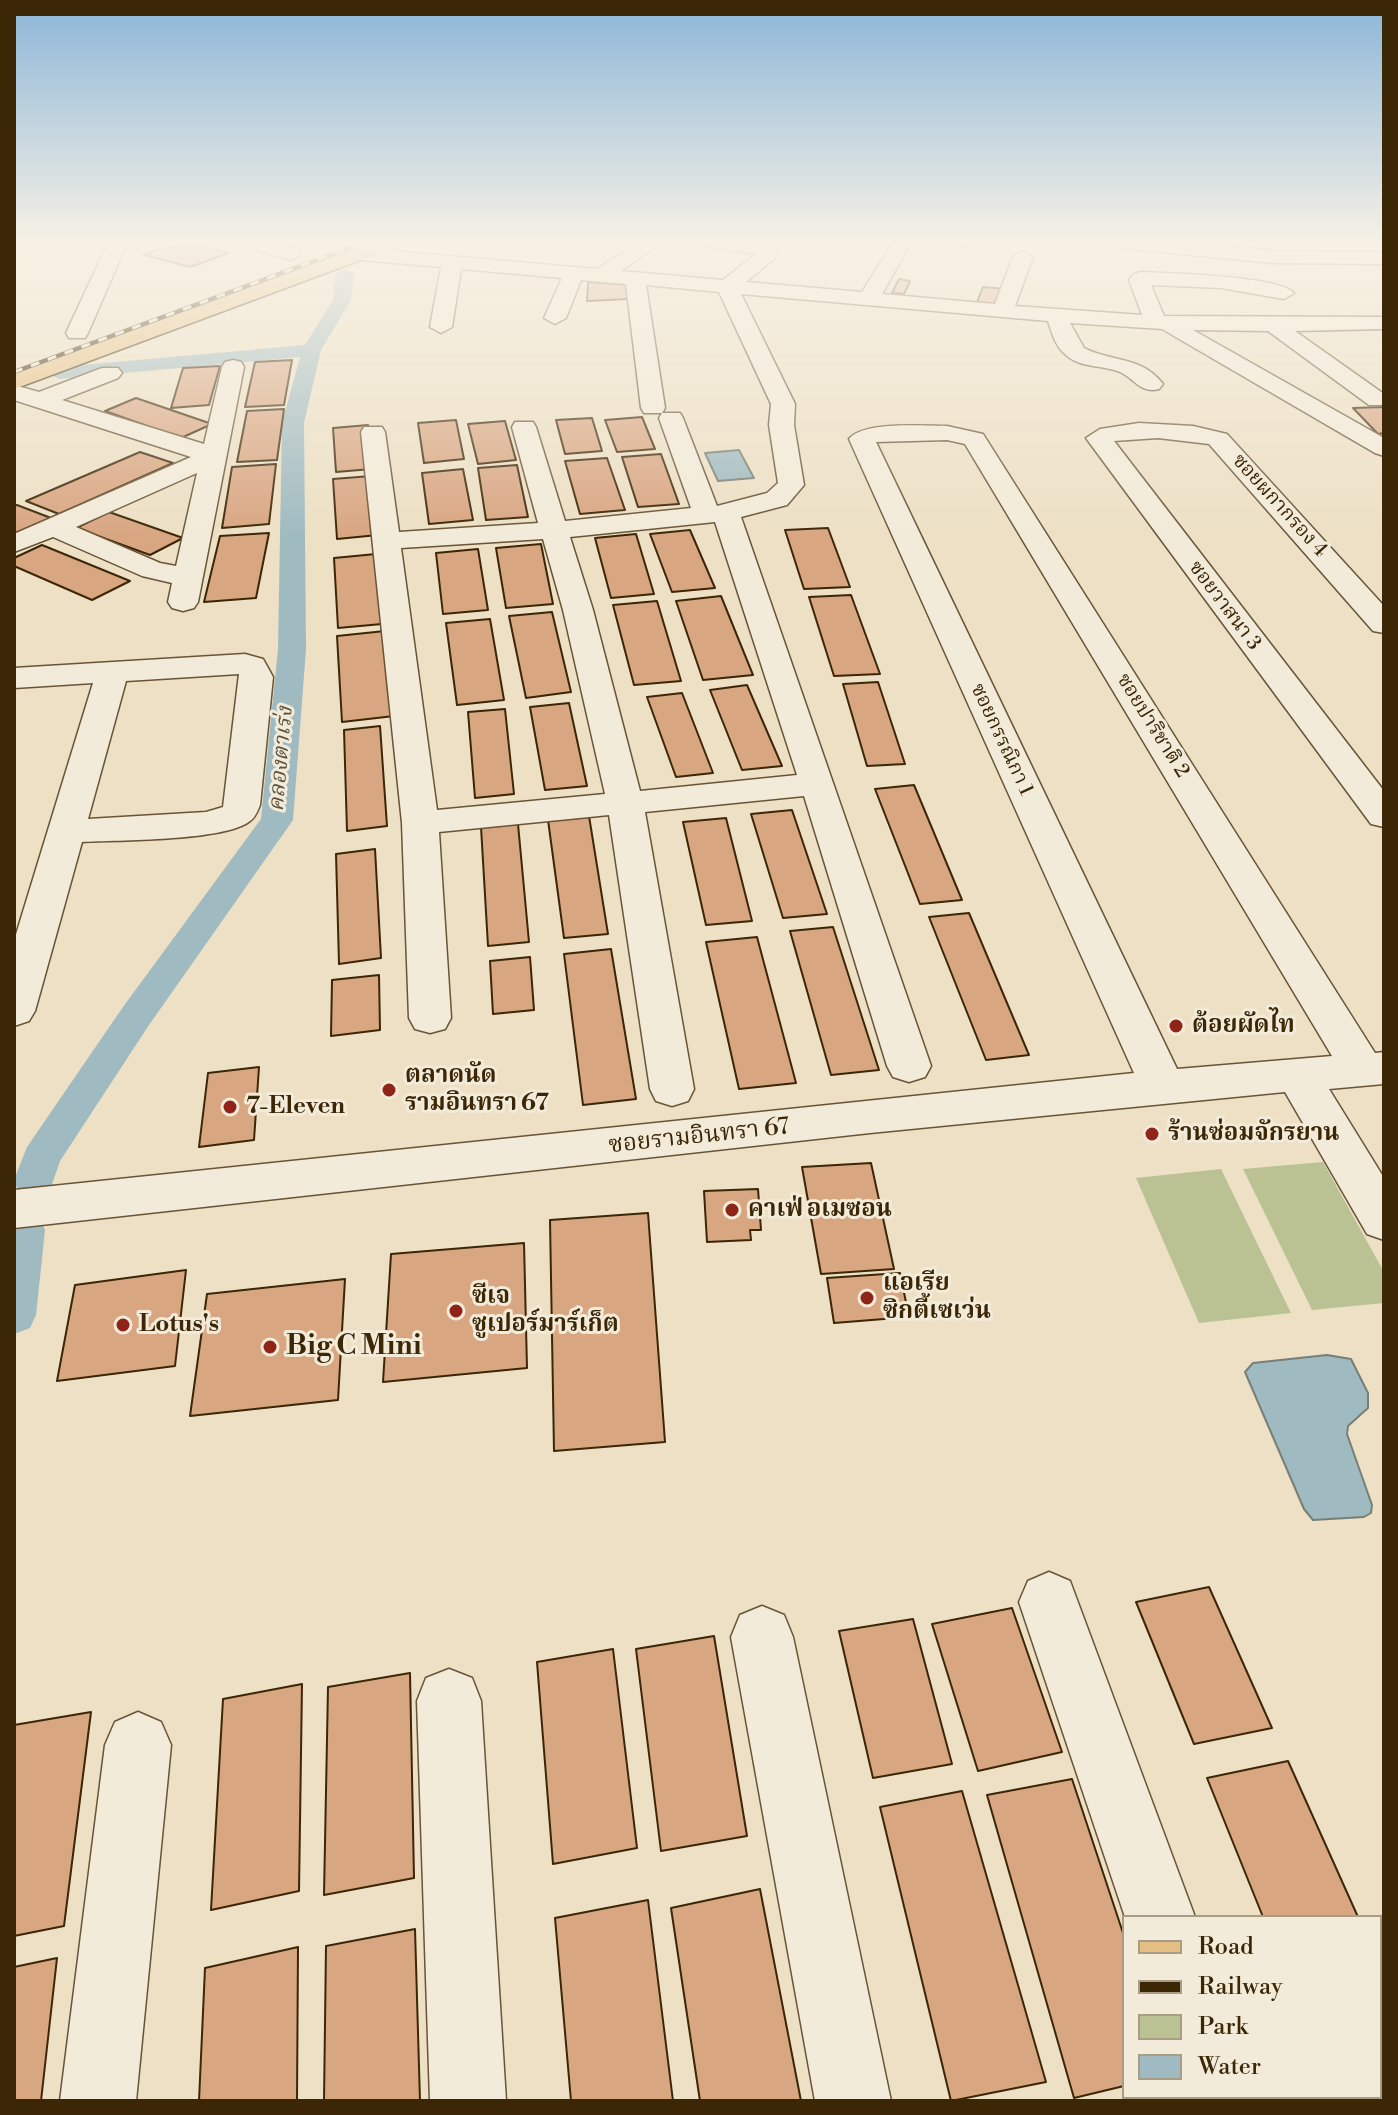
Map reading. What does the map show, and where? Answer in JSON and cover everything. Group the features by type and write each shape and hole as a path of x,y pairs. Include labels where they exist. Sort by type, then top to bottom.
{"main road":[{"path":"52,342 58,340"},
{"path":"82,340 92,353"},
{"path":"14,382 128,340"}],"street":[{"path":"647,340 662,413 717,514 818,784 909,1066"},
{"path":"386,541 554,530 717,514 777,499 791,485 792,468 779,420 783,404 752,340"},
{"path":"1064,340 1069,349 1085,358 1132,369 1151,384"},
{"path":"1189,340 1384,448"},
{"path":"1294,340 1377,400"},
{"path":"53,527 152,570 185,590 233,367"},
{"path":"40,400 110,373"},
{"path":"14,392 214,456"},
{"path":"524,427 578,610 625,803 672,1089"},
{"path":"373,432 420,823 430,1018"},
{"name":"ซอยผกากรอง 4","path":"1152,432 1206,434 1218,439 1384,624"},
{"name":"ซอยวาสนา 3","path":"1152,432 1105,434 1099,438 1384,816"},
{"name":"ซอยปาริชาติ 2","path":"910,434 947,433 974,439 1374,1069"},
{"name":"ซอยกรรณิกา 1","path":"910,434 872,435 862,439 862,445 1162,1085"},
{"path":"1342,442 1374,472"},
{"path":"14,544 214,456"},
{"path":"14,678 233,664 252,666 257,677 242,805 237,814 210,823 66,832"},
{"path":"14,1011 113,670"},
{"path":"420,823 818,784"},
{"name":"ซอยรามอินทรา 67","path":"14,1209 280,1184 1162,1085 1374,1069"},
{"path":"1298,1076 1384,1220"},
{"path":"1049,1602 1159,1915"},
{"path":"762,1637 853,2101"},
{"path":"449,1701 468,2101"},
{"path":"98,2101 138,1745"}],"green space":[{"path":"1323,1162 1384,1272 1384,1303 1312,1310 1243,1169"},
{"path":"1221,1169 1291,1313 1199,1323 1136,1178"}],"water":[{"path":"739,450 754,478 718,481 705,453"},
{"path":"1327,1355 1351,1359 1368,1393 1368,1408 1348,1426 1347,1434 1372,1505 1371,1513 1364,1517 1313,1520 1304,1509 1245,1372 1253,1363"}],"building":[{"path":"292,360 284,405 245,407 255,362"},
{"path":"220,366 209,405 171,408 183,368"},
{"path":"136,398 212,424 181,438 105,411"},
{"path":"1384,407 1384,433 1378,434 1353,408"},
{"path":"284,409 277,460 237,462 247,411"},
{"path":"642,417 655,449 617,452 605,420"},
{"path":"592,418 602,451 565,454 556,420"},
{"path":"456,420 464,459 424,463 418,423"},
{"path":"505,421 516,460 478,464 468,424"},
{"path":"368,425 372,469 336,472 333,428"},
{"path":"140,452 173,463 59,514 26,501"},
{"path":"661,454 679,504 638,507 622,457"},
{"path":"607,458 625,510 580,514 565,461"},
{"path":"276,464 269,524 222,528 232,467"},
{"path":"517,465 528,517 486,520 478,468"},
{"path":"463,469 473,520 429,524 422,473"},
{"path":"371,476 378,535 337,539 333,479"},
{"path":"14,506 51,518 14,534"},
{"path":"109,512 183,538 150,555 76,528"},
{"path":"828,528 850,587 804,589 785,530"},
{"path":"690,530 715,588 672,592 650,534"},
{"path":"269,533 256,598 204,602 220,536"},
{"path":"636,534 654,594 611,598 595,538"},
{"path":"541,544 553,604 506,608 496,548"},
{"path":"42,545 130,581 92,600 14,566 14,558"},
{"path":"478,549 488,610 443,614 436,553"},
{"path":"376,554 382,624 338,628 334,558"},
{"path":"851,595 880,674 834,676 809,597"},
{"path":"721,596 753,675 703,680 676,601"},
{"path":"657,601 681,681 634,685 613,605"},
{"path":"552,612 571,692 526,698 509,616"},
{"path":"490,619 504,700 457,705 446,623"},
{"path":"385,631 394,716 342,722 337,636"},
{"path":"878,682 905,764 867,766 843,684"},
{"path":"747,685 782,766 742,770 710,690"},
{"path":"682,693 713,773 676,777 647,697"},
{"path":"569,703 587,786 545,790 530,707"},
{"path":"505,709 514,794 475,798 468,712"},
{"path":"380,726 387,826 347,831 344,730"},
{"path":"914,785 962,900 920,904 875,789"},
{"path":"792,810 827,914 783,918 751,814"},
{"path":"589,816 608,934 564,938 548,820"},
{"path":"726,818 752,921 706,925 683,822"},
{"path":"518,824 529,942 488,946 481,827"},
{"path":"375,849 381,958 339,964 336,854"},
{"path":"969,913 1029,1055 986,1060 929,917"},
{"path":"833,927 879,1070 831,1075 790,931"},
{"path":"757,937 796,1083 739,1089 706,942"},
{"path":"611,949 636,1099 583,1105 564,954"},
{"path":"530,957 534,1010 493,1014 490,961"},
{"path":"379,975 380,1030 331,1036 332,980"},
{"name":"7-Eleven","path":"259,1067 254,1140 199,1147 208,1073"},
{"path":"871,1163 894,1269 821,1274 802,1167"},
{"name":"คาเฟ่ อเมซอน","path":"758,1189 761,1230 750,1230 751,1240 707,1242 704,1191"},
{"path":"648,1213 665,1442 554,1451 550,1220"},
{"name":"ซีเจ ซูเปอร์มาร์เก็ต","path":"524,1243 527,1368 383,1382 391,1254"},
{"name":"Lotus's","path":"186,1270 175,1366 57,1381 75,1285"},
{"name":"แอเรีย ซิกตี้เซเว่น","path":"900,1273 909,1317 834,1323 827,1278"},
{"name":"Big C Mini","path":"345,1279 338,1400 190,1416 207,1294"},
{"path":"1209,1587 1272,1728 1194,1744 1136,1602"},
{"path":"1012,1608 1062,1752 978,1771 932,1624"},
{"path":"913,1619 952,1764 873,1778 839,1631"},
{"path":"714,1636 747,1836 661,1851 636,1649"},
{"path":"613,1649 637,1848 553,1864 537,1662"},
{"path":"410,1673 414,1878 324,1895 328,1687"},
{"path":"302,1684 299,1891 211,1910 223,1699"},
{"path":"91,1712 64,1926 14,1936 14,1725"},
{"path":"1288,1761 1357,1915 1262,1915 1207,1778"},
{"path":"1072,1779 1122,1930 1122,2086 1074,2098 987,1795"},
{"path":"962,1791 1046,2082 951,2101 880,1807"},
{"path":"760,1889 801,2101 700,2101 671,1908"},
{"path":"648,1900 673,2101 571,2101 555,1918"},
{"path":"415,1929 420,2101 324,2101 326,1946"},
{"path":"298,1947 297,2101 199,2101 205,1968"},
{"path":"57,1958 41,2101 14,2101 14,1967"},
{"path":"1382,1972 1384,1976 1382,2052"}],"waterway":[{"name":"คลองตาเร่ง","path":"311,350 317,340"},
{"name":"คลองตาเร่ง","path":"34,1182 41,1158 136,1016 277,820 292,649 293,423 311,350"},
{"path":"59,373 311,350"},
{"name":"คลองตาเร่ง","path":"14,1315 24,1230"}],"railway":[{"path":"14,372 101,340"}],"place":[{"name":"ต้อยผัดไท","path":"1176,1026"},
{"name":"ตลาดนัด รามอินทรา 67","path":"389,1090"},
{"name":"7-Eleven","path":"230,1107"},
{"name":"ร้านซ่อมจักรยาน","path":"1152,1134"},
{"name":"คาเฟ่ อเมซอน","path":"732,1210"},
{"name":"แอเรีย ซิกตี้เซเว่น","path":"867,1298"},
{"name":"ซีเจ ซูเปอร์มาร์เก็ต","path":"456,1311"},
{"name":"Lotus's","path":"123,1325"},
{"name":"Big C Mini","path":"270,1347"}]}
